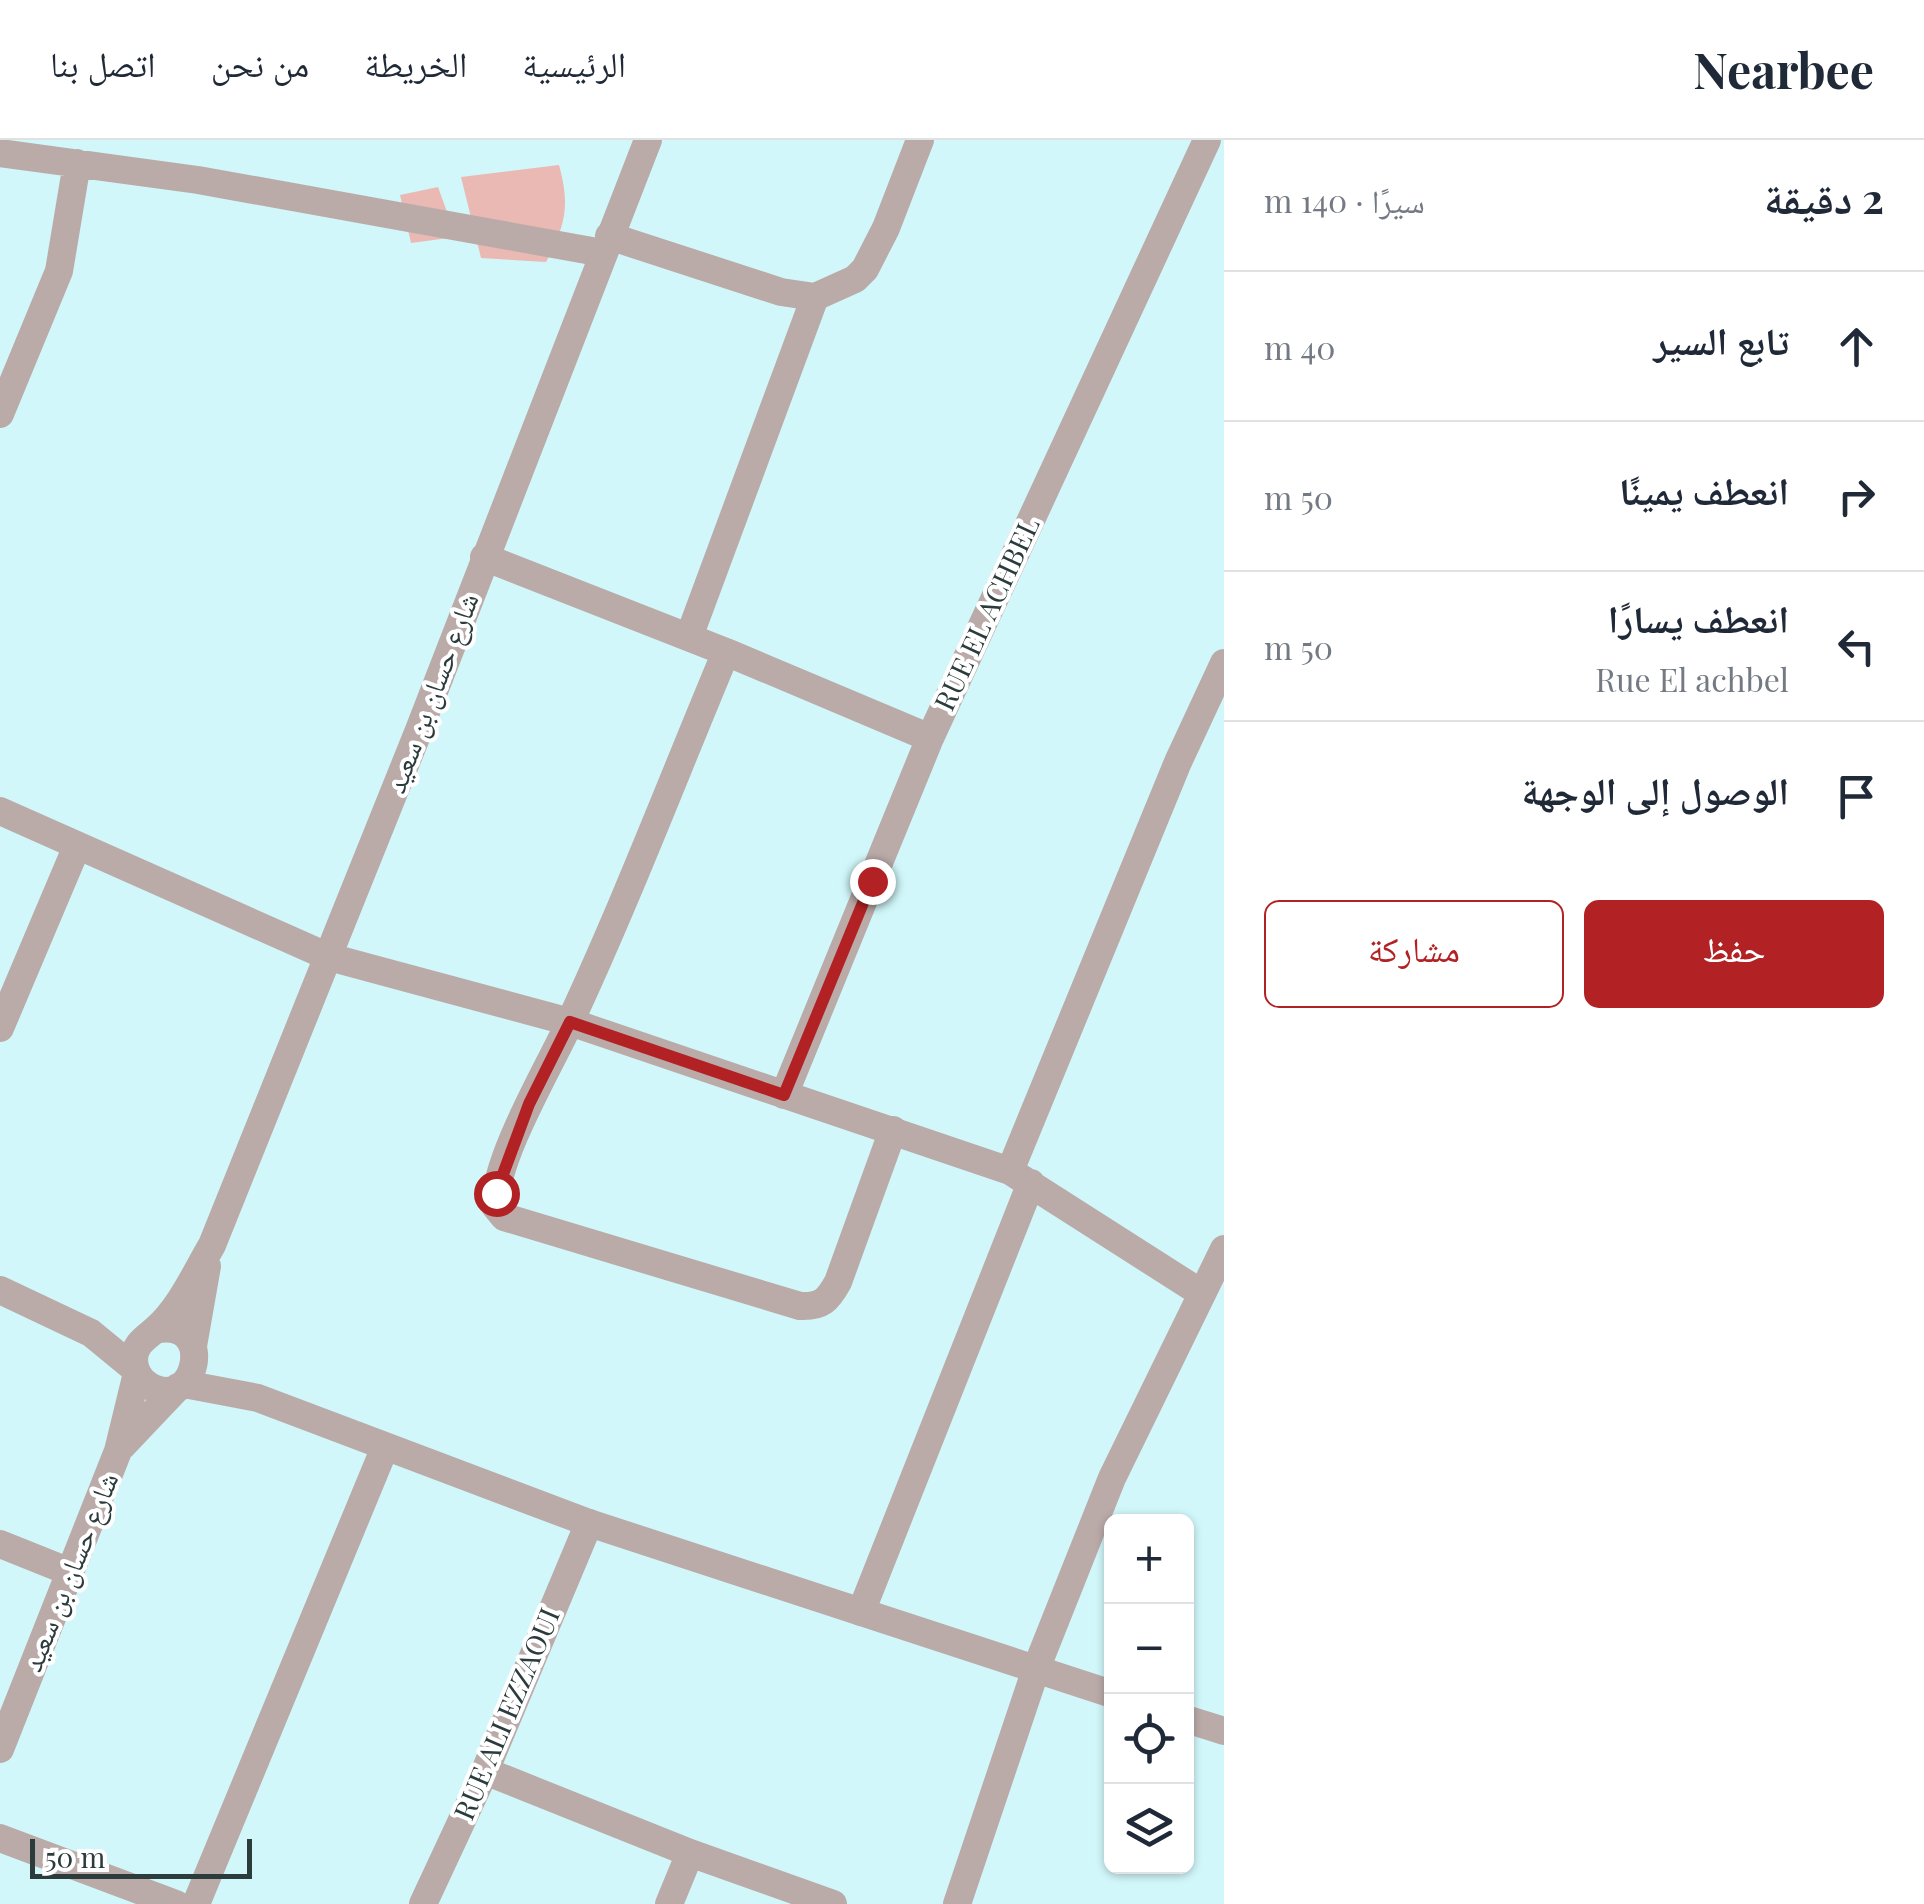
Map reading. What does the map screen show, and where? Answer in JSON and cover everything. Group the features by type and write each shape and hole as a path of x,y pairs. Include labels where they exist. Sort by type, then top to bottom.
{"street":[{"name":"شارع حسان بن سعيد","path":"150,1333 176,1304 212,1244 330,957 648,140"},
{"path":"0,153 606,244 781,292 815,297 855,279 865,269 886,228 920,140"},
{"name":"RUE EL ACHBEL","path":"784,1095 930,738 1206,140"},
{"path":"0,414 59,271 78,162"},
{"path":"689,638 815,297"},
{"path":"484,558 726,652 930,738"},
{"path":"726,652 570,1022 529,1104 494,1202 504,1217 800,1306 816,1306 830,1297 838,1282 892,1130"},
{"path":"861,1612 1178,762 1224,663"},
{"path":"0,811 330,957 570,1022 1021,1177 1201,1293"},
{"path":"0,1028 77,846"},
{"name":"شارع حسان بن سعيد","path":"194,1348 212,1244"},
{"path":"957,1904 1036,1670 1112,1478 1224,1248"},
{"path":"0,1290 91,1333 118,1338 172,1330 188,1339 224,1377 258,1398 589,1523 1104,1691"},
{"path":"91,1333 150,1386 169,1390 181,1385 194,1369 194,1348"},
{"path":"136,1371 136,1351 150,1333"},
{"name":"شارع حسان بن سعيد","path":"0,1749 118,1451 136,1371"},
{"name":"شارع حسان بن سعيد","path":"118,1451 181,1385"},
{"path":"181,1385 258,1398"},
{"path":"196,1904 385,1446"},
{"name":"RUE ALI EZZAOUI","path":"423,1904 589,1523"},
{"path":"0,1544 70,1572"},
{"path":"1194,1722 1224,1731"},
{"path":"484,1771 690,1853 833,1904"},
{"path":"0,1838 176,1904"},
{"path":"670,1904 690,1853"}],"shaded area":[{"path":"559,165 564,215 546,262 481,258 461,177"},
{"path":"438,187 456,237 411,243 400,195"}],"route":[{"path":"496,1193 529,1104 570,1022 784,1095 872,881"}]}
